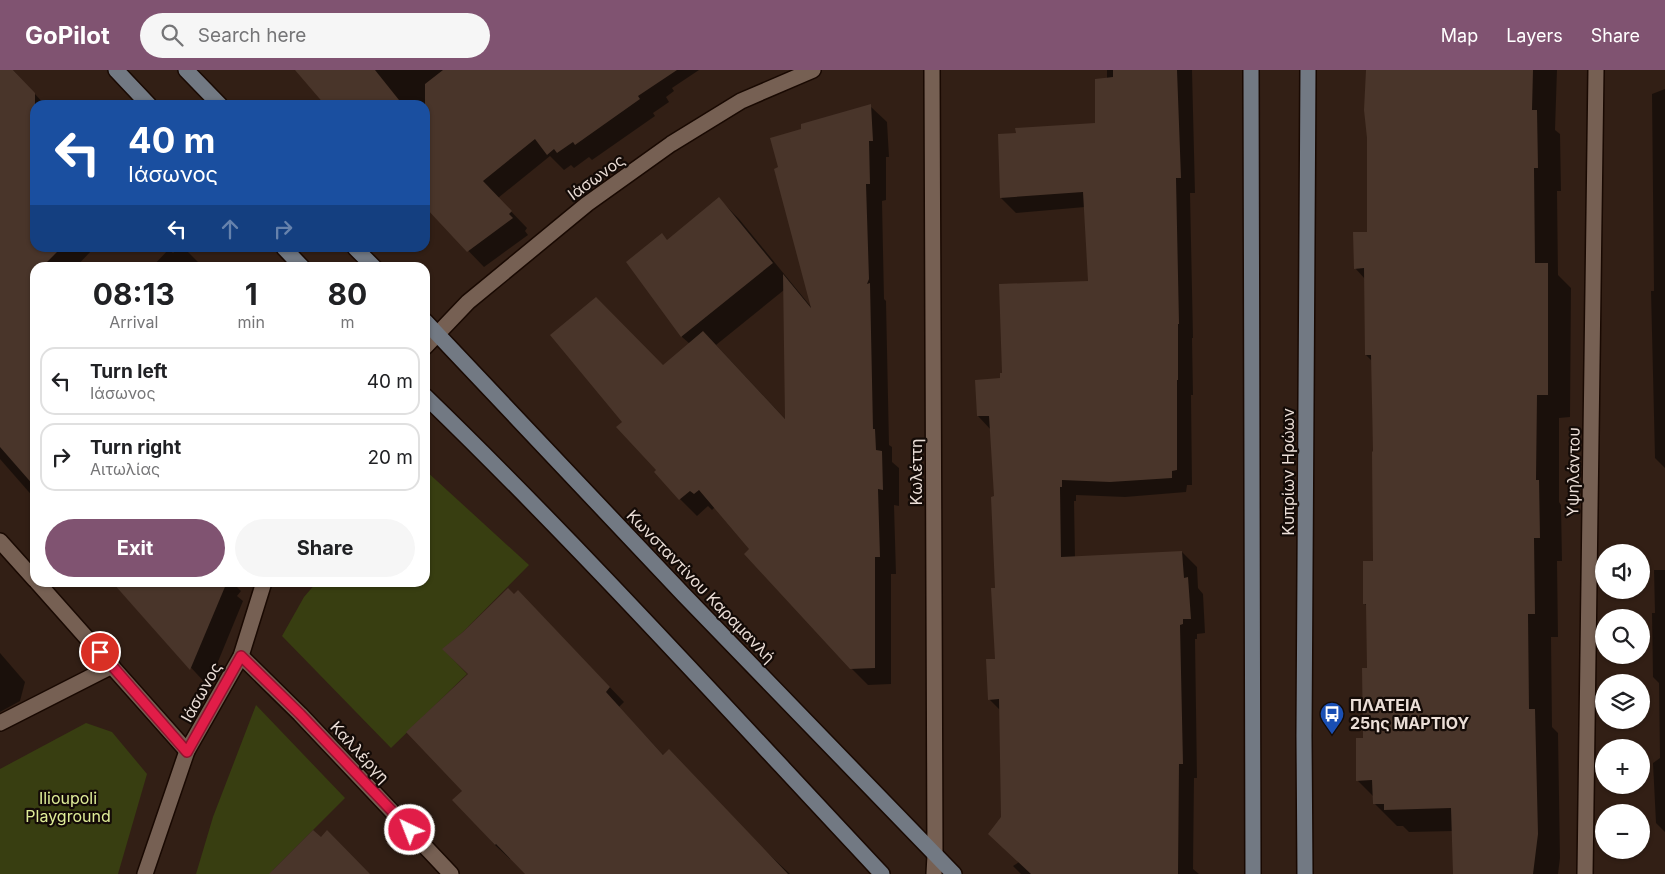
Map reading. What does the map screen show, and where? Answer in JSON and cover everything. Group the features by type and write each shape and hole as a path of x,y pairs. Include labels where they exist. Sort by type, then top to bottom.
{"street":[{"path":"116,70 144,100"},
{"path":"186,70 215,100"},
{"name":"Ιάσωνος","path":"430,341 468,302 587,204 671,144 741,101 813,70"},
{"name":"Κωλέττη","path":"932,70 934,874"},
{"path":"1251,70 1253,874"},
{"name":"Κυπρίων Ηρώων","path":"1305,874 1304,736 1308,70"},
{"name":"Υψηλάντου","path":"1585,874 1596,70"},
{"path":"288,252 297,262"},
{"path":"360,252 369,262"},
{"name":"Κωνσταντίνου Καραμανλή","path":"430,325 683,594 954,874"},
{"path":"430,401 516,486 882,874"},
{"path":"0,541 30,574"},
{"path":"41,587 187,752"},
{"name":"Ιάσωνος","path":"145,874 187,752 241,656 262,587"},
{"name":"Καλλέργη","path":"241,656 300,714 451,874"},
{"path":"0,723 112,666"}],"green space":[{"path":"430,475 529,565 463,632 443,649 467,674 391,748 282,636 304,597 313,587 430,587"},
{"path":"256,705 345,798 273,870 272,874 196,874 213,817"},
{"name":"Ilioupoli Playground","path":"86,723 112,732 147,774 118,874 0,874 0,769"}],"building":[{"path":"0,70 13,70 35,93 35,100 30,100 30,252 57,252 47,262 30,262 30,481 0,447"},
{"path":"295,70 375,70 399,100 321,100"},
{"path":"443,70 677,70 638,96 640,99 575,145 573,142 557,153 554,149 547,155 535,139 483,181 512,211 509,214 513,218 467,252 430,212 430,100 425,100 425,84"},
{"path":"1113,70 1177,70 1181,178 1176,178 1179,324 1177,470 1172,471 1172,478 1110,482 1062,480 1062,487 1060,487 1061,557 1182,551 1184,578 1188,577 1191,619 1183,619 1183,624 1180,625 1183,764 1179,764 1178,874 1031,874 988,834 1001,817 999,699 988,700 986,659 995,659 991,588 995,588 991,497 994,496 989,416 977,416 975,380 1000,378 1000,373 1002,373 999,284 1088,281 1083,192 1000,198 998,134 1016,133 1015,128 1095,123 1095,79 1113,77"},
{"path":"1366,70 1533,70 1532,110 1537,110 1538,168 1534,168 1535,263 1548,263 1548,395 1537,395 1536,480 1539,480 1540,538 1534,538 1535,614 1528,614 1529,709 1535,709 1538,834 1533,874 1453,874 1451,808 1384,810 1384,804 1373,804 1372,780 1356,781 1356,738 1363,738 1362,668 1367,668 1366,604 1363,604 1363,561 1373,561 1371,355 1365,355 1364,268 1354,269 1353,232 1367,232 1367,138 1364,110"},
{"path":"871,104 873,141 869,141 870,184 866,184 869,279 867,284 870,283 873,429 875,429 876,450 882,451 883,490 878,489 880,557 875,557 875,668 850,669 744,554 749,549 699,490 694,494 690,491 679,500 654,472 656,470 616,427 622,422 550,335 596,297 663,365 703,331 785,419 783,274 811,308 774,169 778,167 770,138 801,129 801,124"},
{"path":"719,197 773,263 681,337 626,262 662,233 667,240"},
{"path":"116,587 225,587 190,670"},
{"path":"508,588 514,594 518,590 610,687 606,692 663,755 669,749 788,874 525,874 495,845 452,800 462,791 406,732 468,674 442,649 463,632"},
{"path":"313,830 321,837 327,830 370,874 269,874"}],"place":[{"name":"ΠΛΑΤΕΙΑ 25ης ΜΑΡΤΙΟΥ","path":"1332,735"}],"route":[{"path":"100,652 187,752 241,656 300,714 410,830"}]}
